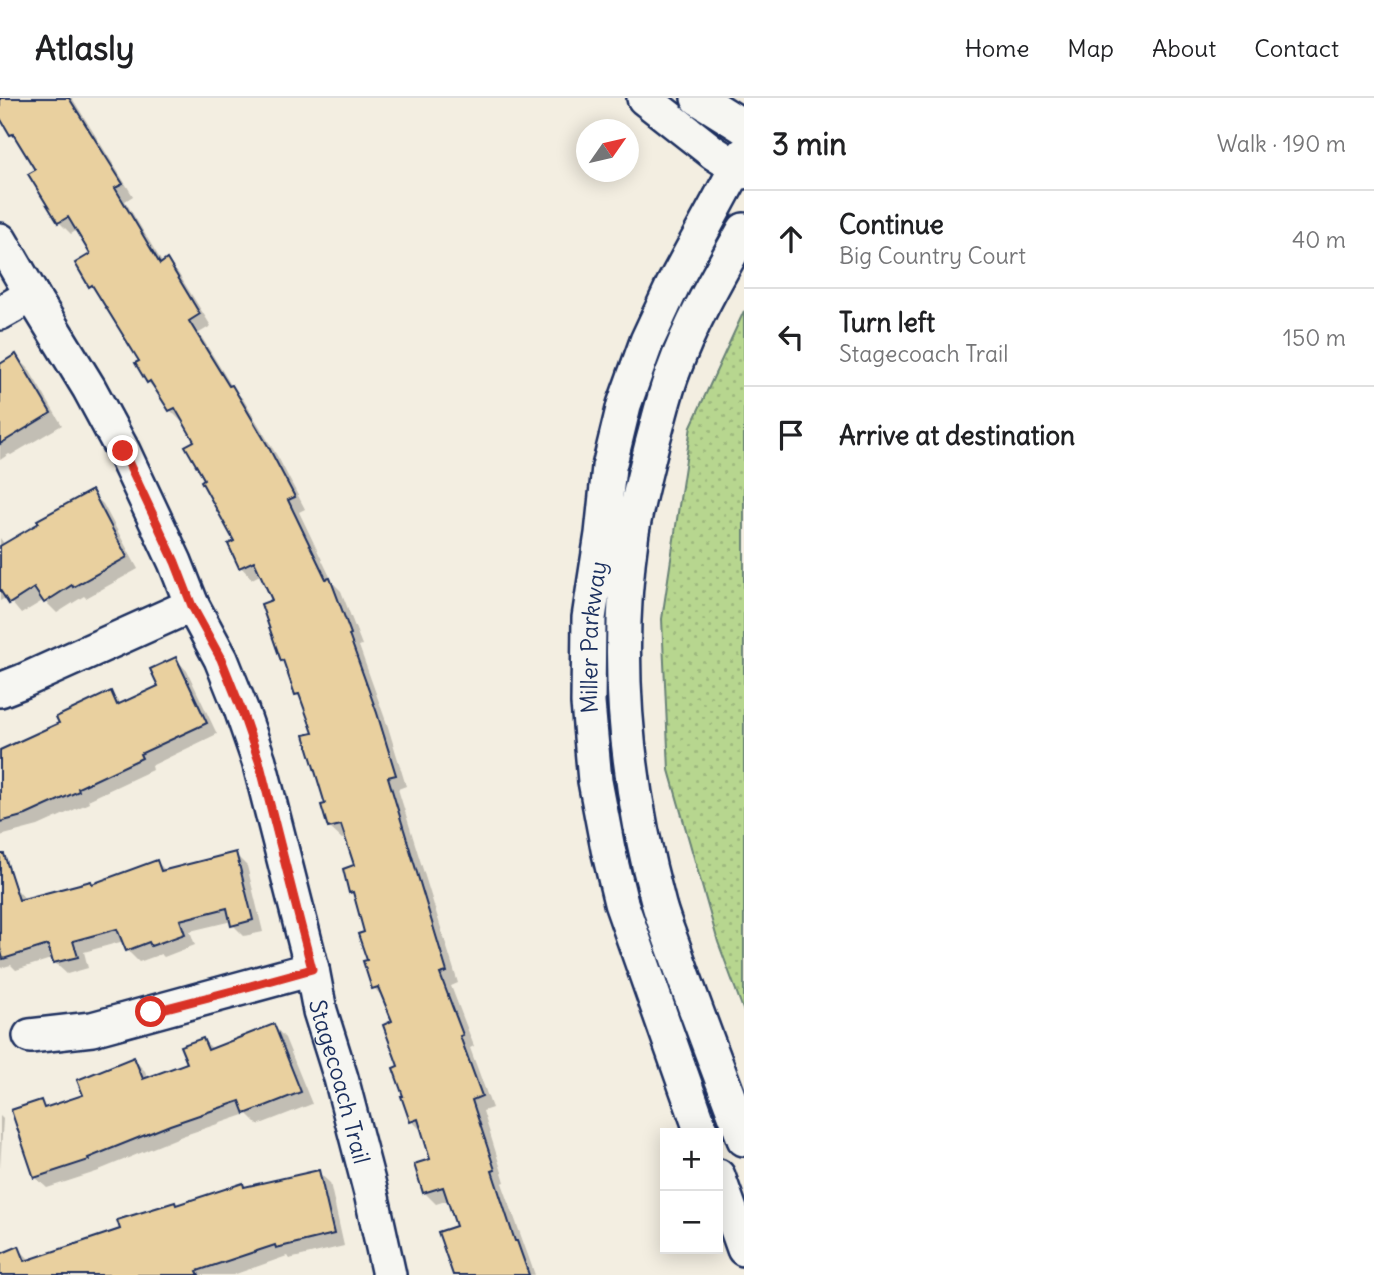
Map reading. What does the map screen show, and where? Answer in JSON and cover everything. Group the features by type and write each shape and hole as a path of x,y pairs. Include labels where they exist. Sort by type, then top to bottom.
{"street":[{"path":"698,98 744,127"},
{"path":"659,103 714,153 742,165"},
{"name":"Miller Parkway","path":"700,1128 621,903 608,849 595,781 589,716 589,618 609,467 624,405 647,341 663,308 742,165"},
{"name":"Miller Parkway","path":"744,230 707,296 673,372 655,433 632,531 625,596 623,680 629,761 660,908 703,1033 744,1139"},
{"name":"Stagecoach Trail","path":"0,240 89,388 123,451 175,562 192,606 221,659 250,735 312,969 320,1011 368,1180 389,1275"},
{"path":"0,313 32,295"},
{"path":"0,690 192,606"},
{"path":"30,1036 92,1029 312,969"},
{"path":"723,1190 744,1249"}],"green space":[{"path":"744,311 744,1012 718,942 669,770 662,619 691,426"}],"building":[{"path":"0,98 69,98 123,184 115,188 160,264 167,259 200,314 189,321 229,386 232,385 295,497 288,500 326,579 330,578 351,634 349,635 396,775 388,777 447,972 440,974 482,1096 472,1100 495,1170 492,1171 529,1275 453,1275 438,1232 456,1226 443,1187 423,1193 414,1164 430,1159 418,1119 410,1122 393,1068 398,1066 383,1025 392,1021 378,987 372,989 363,961 367,960 358,934 364,932 353,892 349,893 343,869 354,865 341,825 328,828 321,805 325,804 304,735 313,733 299,694 295,695 283,660 281,661 261,604 272,600 254,561 239,568 228,544 234,541 185,446 194,441 175,408 169,411 150,381 147,383 135,363 139,361 92,285 89,287 75,263 90,254 68,217 58,223 28,174 35,170 0,118"},
{"path":"16,354 51,413 0,444 0,364"},
{"path":"92,490 127,557 73,587 72,585 44,603 34,588 9,604 0,590 0,546 39,523 37,520"},
{"path":"176,657 207,723 140,754 142,758 78,788 79,791 26,815 0,822 0,750 59,723 56,717 111,691 117,705 158,686 150,669"},
{"path":"236,852 253,920 231,926 227,908 180,920 185,934 151,946 149,942 126,951 117,929 73,941 78,957 53,963 48,945 3,959 0,948 0,854 4,854 19,900 91,881 92,884 157,860 161,871"},
{"path":"274,1024 301,1092 245,1114 240,1101 170,1125 88,1158 89,1160 34,1178 11,1110 41,1100 44,1108 83,1095 77,1080 134,1057 143,1079 187,1063 180,1046 203,1038 208,1050"},
{"path":"319,1170 334,1234 276,1248 275,1245 197,1271 199,1275 0,1275 0,1254 19,1246 25,1261 120,1229 117,1220 175,1202 176,1205 243,1183 244,1187"}],"route":[{"path":"123,451 175,562 192,606 221,659 241,709 259,761 312,969 151,1012"}]}
